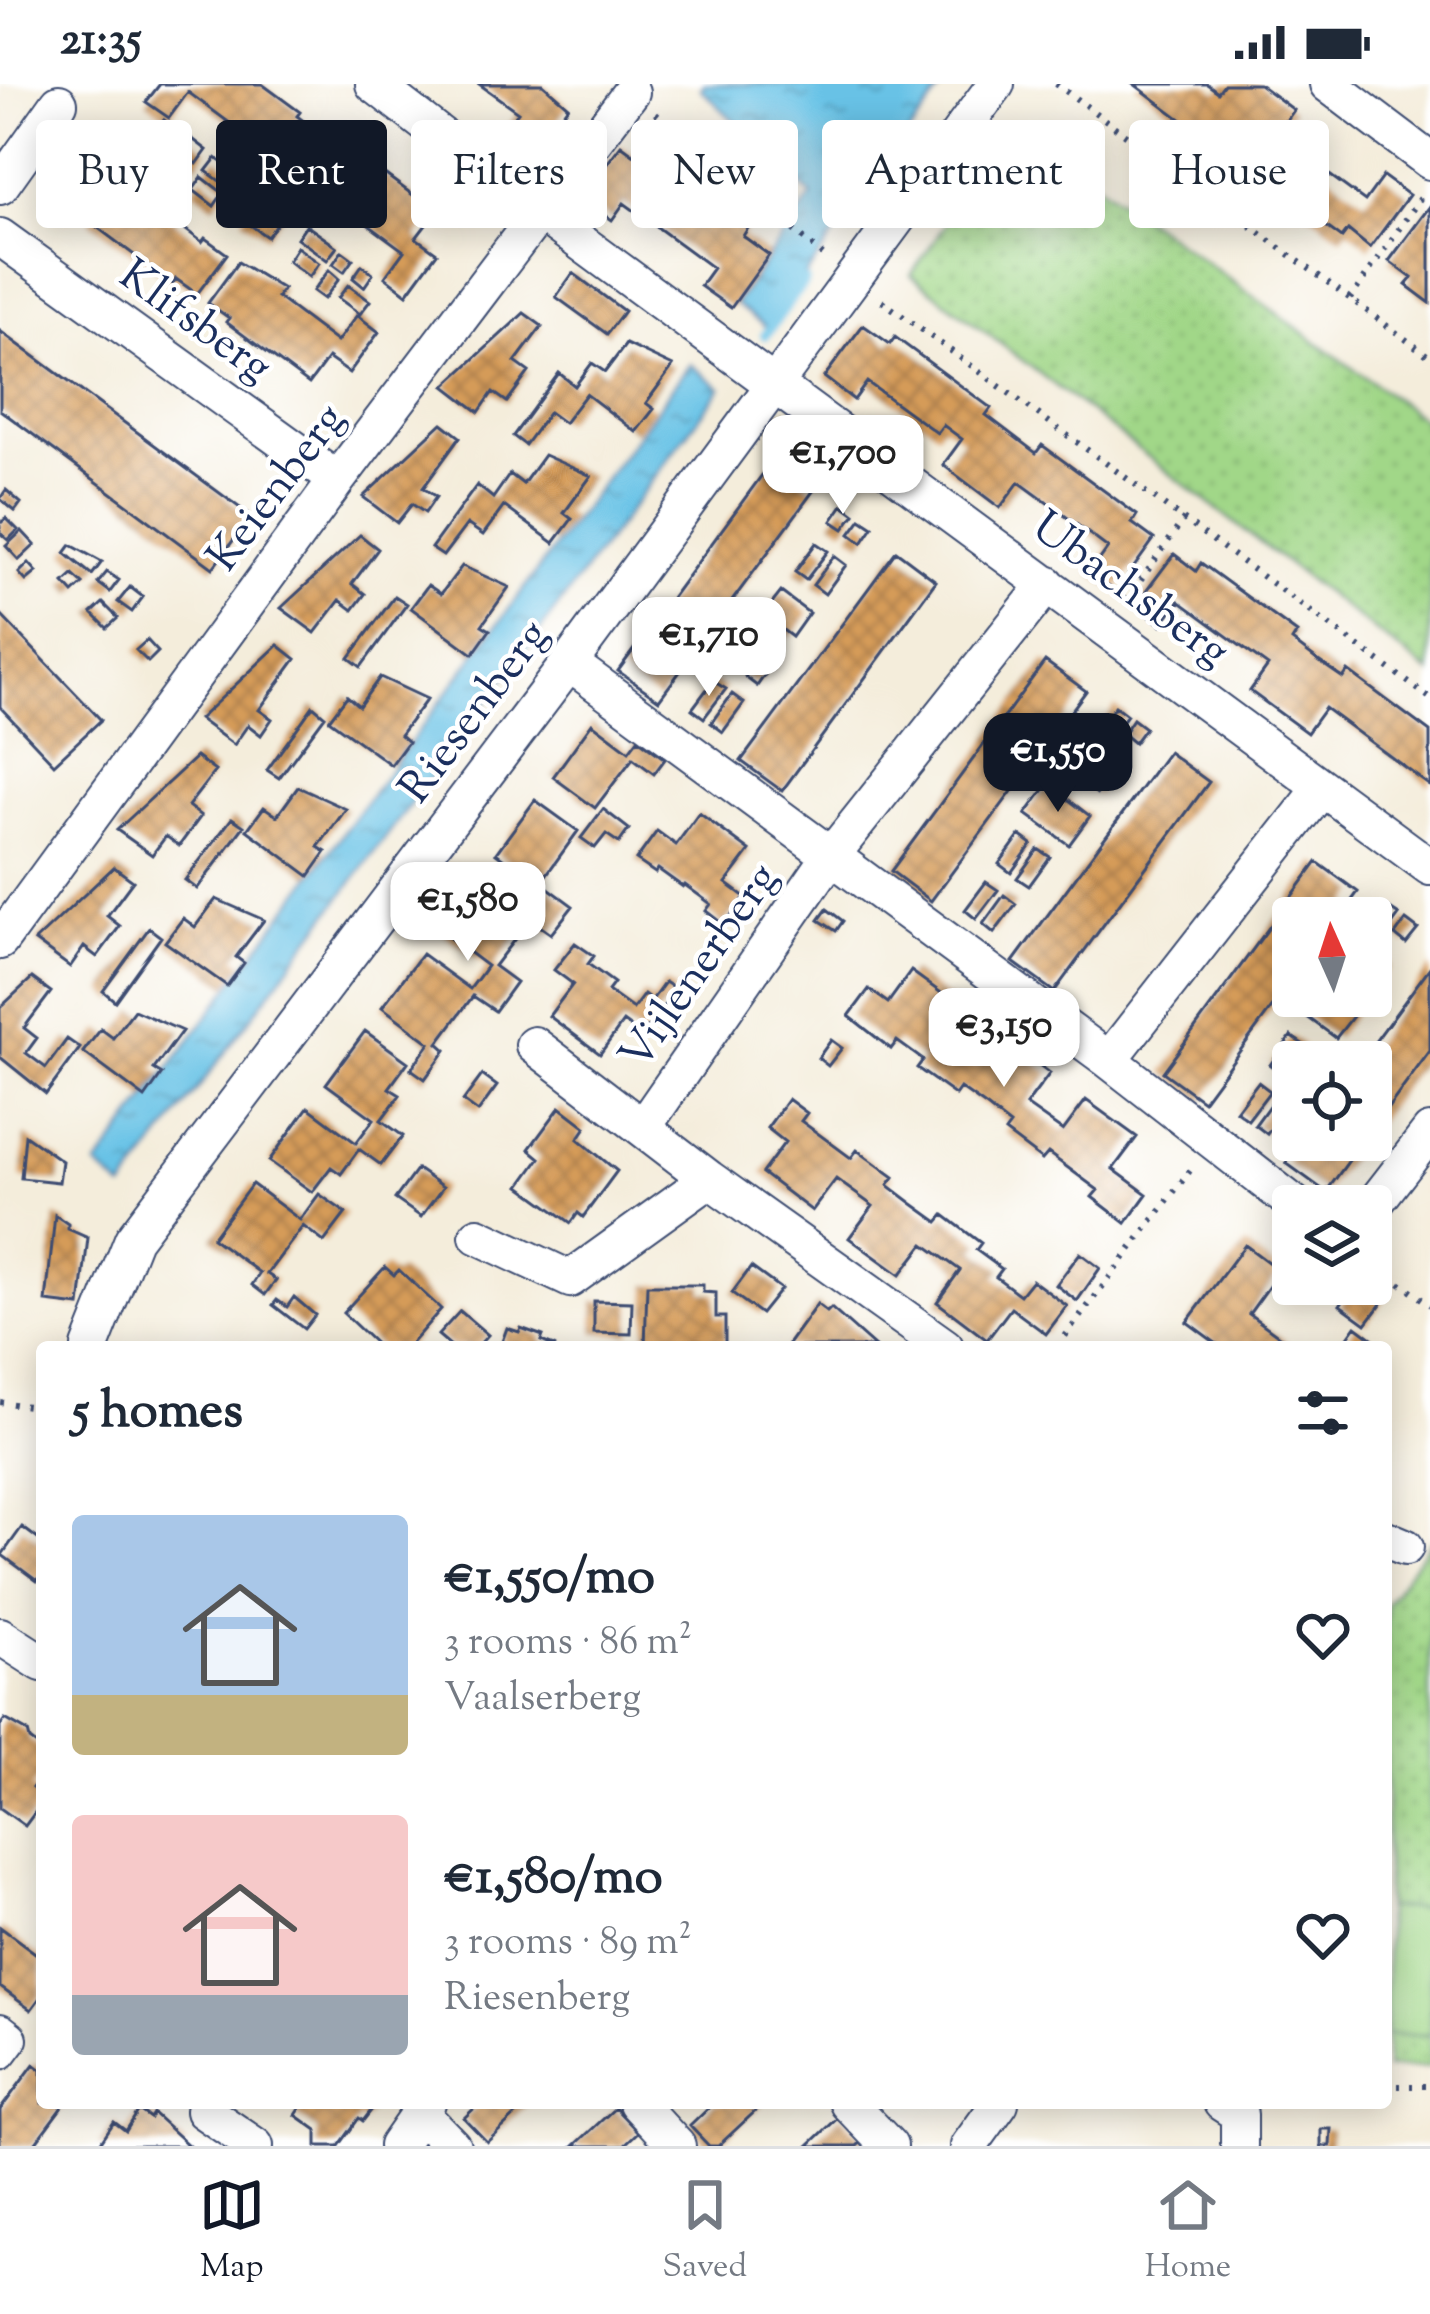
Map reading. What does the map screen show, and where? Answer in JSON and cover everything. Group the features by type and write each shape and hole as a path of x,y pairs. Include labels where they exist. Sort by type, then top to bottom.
{"street":[{"name":"Ubachsberg","path":"374,84 421,120"},
{"name":"Riesenberg","path":"92,1341 133,1238 568,663 996,84"},
{"path":"1328,84 1430,161"},
{"name":"Keienberg","path":"607,125 631,92"},
{"path":"0,186 59,103"},
{"name":"Keienberg","path":"0,941 337,480 530,228"},
{"name":"Ubachsberg","path":"563,228 1430,867"},
{"name":"Klifsberg","path":"0,237 337,480"},
{"name":"Vijlenerberg","path":"643,1127 830,856 1047,584"},
{"path":"568,663 1109,1060 1272,1187"},
{"path":"1109,1060 1322,788"},
{"name":"Vijlenerberg","path":"534,1045 709,1179 937,1341"},
{"path":"1389,1185 1430,1132"},
{"path":"478,1236 570,1279 709,1179"},
{"path":"0,1636 36,1659"},
{"path":"0,2032 9,2039 0,2051"},
{"path":"397,2146 422,2109"},
{"path":"424,2109 452,2146"},
{"path":"643,2109 677,2146"},
{"path":"854,2109 889,2146"},
{"path":"969,2146 996,2109"},
{"path":"1231,2109 1239,2114 1239,2146"},
{"path":"204,2110 255,2146"}],"path":[{"path":"1057,84 1430,357"},
{"path":"631,92 854,280 1430,698"},
{"path":"1350,299 1430,185"},
{"path":"1107,628 1184,519"},
{"path":"1062,1341 1212,1141"},
{"path":"1392,1277 1430,1305"},
{"path":"0,1402 36,1407"},
{"path":"1392,2086 1430,2086"}],"green space":[{"path":"1105,189 1129,207 1129,228 1158,228 1430,424 1430,673 911,275 943,228 1105,228"},
{"path":"1430,1542 1430,2067 1392,2069 1392,1596"},
{"path":"1392,1908 1430,1908 1430,2035 1392,2035"}],"water":[{"path":"704,84 945,84 919,120 822,120 822,228 840,228 767,328 735,304 789,228 798,228 798,216 812,196 798,183 798,120 733,120 701,89"},
{"path":"690,364 721,388 123,1189 97,1166"}],"building":[{"path":"160,84 262,84 300,112 297,116 302,120 226,120 188,92 169,118 146,102"},
{"path":"479,84 543,84 568,106 558,120 512,120 518,112"},
{"path":"1134,84 1207,84 1218,92 1224,84 1259,84 1294,110 1287,120 1182,120"},
{"path":"192,139 207,150 197,164 192,160"},
{"path":"621,145 631,152 631,208 624,203 612,220 607,216 607,164"},
{"path":"216,158 216,178 206,171"},
{"path":"1329,175 1365,201 1383,176 1409,195 1370,248 1348,230 1342,238 1328,228"},
{"path":"387,176 411,194 411,228 424,228 416,238 437,253 407,294 385,277 404,251 373,228 387,228"},
{"path":"202,177 216,188 216,203 214,206 193,190"},
{"path":"1430,206 1430,303 1406,285 1412,278 1389,261"},
{"path":"98,228 183,228 227,254 197,294 176,279 173,284"},
{"path":"304,228 310,228 337,247 327,260 297,238"},
{"path":"658,228 748,228 743,236 769,255 731,308 700,286 713,268"},
{"path":"297,247 319,263 309,277 288,261"},
{"path":"342,251 353,259 344,272 333,264"},
{"path":"238,262 283,289 277,297 337,342 357,315 379,332 349,373 328,358 309,384 208,303"},
{"path":"362,265 373,274 364,287 353,278"},
{"path":"329,270 339,279 324,299 313,291"},
{"path":"573,273 624,311 607,334 556,297"},
{"path":"348,285 370,301 360,314 338,298"},
{"path":"524,313 542,326 515,362 529,372 507,402 493,392 479,412 445,386"},
{"path":"863,325 890,344 895,337 991,408 986,415 1036,453 1042,445 1137,515 1132,523 1154,539 1116,592 1090,573 1108,548 1064,515 1019,482 1000,508 943,465 962,439 943,425 937,433 867,382 854,400 824,377"},
{"path":"0,331 251,516 213,568 0,410"},
{"path":"626,344 673,366 646,403 654,409 636,432 586,394 564,423 549,412 525,445 513,436 559,373 575,386 592,363 605,372"},
{"path":"442,423 460,437 423,488 436,497 425,513 412,504 397,523 363,497"},
{"path":"544,455 591,476 564,513 572,519 554,543 504,506 483,535 467,524 443,556 431,548 477,485 493,498 510,474 523,484"},
{"path":"773,460 814,490 659,700 618,671"},
{"path":"6,490 21,503 15,511 0,499"},
{"path":"843,505 855,514 844,529 832,521"},
{"path":"6,518 18,530 8,540 0,533"},
{"path":"861,519 873,527 862,543 850,534"},
{"path":"22,531 35,545 19,560 6,546"},
{"path":"360,535 378,549 352,584 365,594 353,610 340,600 315,633 281,608"},
{"path":"816,543 828,551 806,580 795,572"},
{"path":"71,545 102,562 92,575 65,553"},
{"path":"896,551 936,581 782,791 741,761"},
{"path":"1174,554 1196,571 1201,563 1297,633 1292,641 1317,660 1343,678 1348,671 1430,732 1430,786 1325,708 1307,733 1250,691 1268,666 1179,601 1161,625 1135,606"},
{"path":"834,556 846,565 825,594 813,585"},
{"path":"29,563 37,572 26,581 19,573"},
{"path":"462,566 509,587 482,625 490,630 473,654 411,608 428,585 441,594"},
{"path":"107,572 119,580 110,592 98,583"},
{"path":"73,575 83,584 73,593 64,583"},
{"path":"130,587 143,597 132,612 118,602"},
{"path":"781,592 809,613 792,637 763,615"},
{"path":"395,596 407,604 361,667 349,658"},
{"path":"103,603 118,618 107,628 92,613"},
{"path":"0,614 101,720 54,764 0,707"},
{"path":"748,634 759,643 738,672 726,663"},
{"path":"147,640 158,652 148,662 136,650"},
{"path":"278,645 296,659 259,710 272,719 261,735 248,725 234,745 199,719"},
{"path":"766,648 778,656 757,686 745,677"},
{"path":"1045,661 1086,691 931,901 891,871"},
{"path":"380,677 427,699 400,735 408,742 391,765 329,720 347,696 359,706"},
{"path":"713,681 726,689 704,718 692,709"},
{"path":"732,694 744,703 723,732 711,723"},
{"path":"313,706 325,716 279,778 267,770"},
{"path":"1115,706 1127,715 1116,730 1104,721"},
{"path":"1133,719 1145,728 1134,743 1123,734"},
{"path":"592,723 629,751 638,739 665,759 654,774 633,758 595,808 553,777"},
{"path":"1088,743 1100,752 1078,781 1066,772"},
{"path":"1168,752 1209,782 1054,992 1013,962"},
{"path":"1106,756 1118,765 1097,794 1085,785"},
{"path":"196,757 215,771 188,806 201,816 179,846 166,836 152,855 117,830"},
{"path":"1048,784 1090,816 1069,845 1026,814"},
{"path":"298,787 346,809 318,847 326,852 309,876 247,830 264,807 277,816"},
{"path":"535,800 578,831 539,885 496,853"},
{"path":"603,809 629,829 619,843 606,834 595,848 581,838"},
{"path":"699,813 750,851 726,883 745,897 724,925 706,911 711,904 636,860 657,831 676,845"},
{"path":"232,818 244,826 197,889 185,880"},
{"path":"1020,835 1032,844 1011,873 999,864"},
{"path":"1038,849 1050,857 1029,886 1017,878"},
{"path":"1317,862 1358,892 1354,897 1291,897"},
{"path":"114,867 133,881 107,916 120,926 97,957 84,947 70,967 35,941"},
{"path":"478,877 526,912 546,886 573,906 551,934 530,919 494,966 516,982 495,1011 473,996 438,1043 446,1050 425,1079 411,1069 430,1043 382,1007 422,954 470,989 479,977 487,966 439,930"},
{"path":"986,882 998,890 976,919 965,910"},
{"path":"1004,895 1016,904 994,933 983,924"},
{"path":"216,899 264,920 236,957 244,963 227,986 165,942 183,918 195,927"},
{"path":"827,909 843,921 836,931 819,920"},
{"path":"1406,920 1418,929 1406,944 1395,935"},
{"path":"1272,923 1272,1007 1203,1101 1163,1072"},
{"path":"149,928 161,937 115,1001 103,991"},
{"path":"575,943 594,956 588,964 614,983 608,991 633,1009 644,994 652,1000 665,982 676,989 642,1036 623,1022 600,1054 549,1016 573,984 554,970"},
{"path":"1430,967 1430,1051 1392,1103 1392,1041 1375,1041"},
{"path":"911,971 962,1008 939,1040 975,1067 999,1035 1050,1073 1026,1105 1063,1131 1086,1100 1137,1137 1113,1169 1147,1194 1126,1223 1092,1197 1098,1190 1048,1153 1042,1160 1005,1132 1010,1125 987,1107 960,1088 955,1095 917,1068 923,1060 897,1041 891,1049 849,1016 869,989 888,1003"},
{"path":"32,978 51,992 24,1028 37,1038 26,1053 46,1068 67,1039 80,1048 46,1094 0,1057 0,1008"},
{"path":"134,1010 182,1031 154,1069 162,1074 145,1098 83,1052 101,1029 113,1038"},
{"path":"1307,1017 1352,1017 1336,1038"},
{"path":"365,1031 408,1062 389,1088 400,1095 381,1120 403,1136 381,1165 359,1149 341,1174 331,1167 312,1192 269,1161 308,1107 356,1143 374,1119 326,1084"},
{"path":"831,1040 842,1048 828,1066 818,1058"},
{"path":"482,1075 497,1086 478,1112 463,1101"},
{"path":"1258,1082 1270,1091 1248,1120 1236,1111"},
{"path":"788,1099 807,1113 801,1121 851,1158 857,1150 894,1177 888,1185 913,1204 938,1222 944,1215 981,1243 976,1250 1002,1269 996,1277 1020,1295 1032,1280 1067,1306 1046,1334 1011,1308 987,1340 937,1302 960,1270 924,1244 900,1275 849,1238 873,1206 836,1179 812,1211 762,1173 785,1142 767,1128"},
{"path":"1272,1102 1272,1127 1267,1134 1255,1125"},
{"path":"560,1107 586,1127 578,1139 617,1171 583,1217 578,1213 571,1223 520,1186 540,1158 529,1149"},
{"path":"25,1135 62,1161 59,1182 21,1178"},
{"path":"1349,1161 1331,1185 1316,1185 1286,1163"},
{"path":"417,1169 443,1187 421,1217 395,1199"},
{"path":"252,1184 300,1220 319,1194 346,1213 324,1242 303,1226 267,1274 276,1280 265,1295 252,1285 260,1273 212,1238"},
{"path":"55,1215 68,1229 88,1238 80,1306 46,1302"},
{"path":"1245,1245 1272,1265 1272,1282 1249,1314 1286,1341 1213,1341 1187,1322"},
{"path":"1080,1253 1100,1268 1077,1301 1056,1285"},
{"path":"385,1267 394,1275 399,1270 441,1309 413,1341 373,1341 343,1313"},
{"path":"751,1267 781,1289 761,1314 732,1293"},
{"path":"647,1285 703,1285 703,1292 716,1293 716,1317 725,1317 725,1341 645,1341"},
{"path":"294,1297 315,1315 304,1329 273,1305 277,1300 287,1307"},
{"path":"594,1301 632,1302 631,1334 594,1333"},
{"path":"817,1304 827,1312 831,1308 868,1341 790,1341"},
{"path":"1340,1305 1380,1305 1366,1324"},
{"path":"460,1311 488,1335 482,1341 445,1341 438,1335"},
{"path":"1356,1326 1376,1341 1345,1341"},
{"path":"507,1328 543,1336 541,1341 502,1341"},
{"path":"22,1527 36,1538 36,1580 2,1555"},
{"path":"5,1719 28,1732 36,1744 32,1788 36,1811 25,1826 0,1808 0,1726"},
{"path":"0,1927 36,1954 36,2003 31,2010 0,1987"},
{"path":"34,2064 36,2109 61,2109 33,2146 0,2146 0,2110"},
{"path":"300,2109 372,2109 363,2121 359,2118 339,2146 317,2146 317,2130 296,2115"},
{"path":"474,2109 523,2109 487,2142 464,2118"},
{"path":"614,2109 638,2132 623,2146 574,2146"},
{"path":"708,2109 758,2109 718,2146 709,2146 690,2126"},
{"path":"139,2110 150,2118 153,2113 189,2146 98,2146 114,2122 126,2131"},
{"path":"841,2115 864,2140 857,2146 808,2146"},
{"path":"1321,2129 1331,2129 1330,2146 1321,2146"}],"waterway":[{"path":"765,335 805,281"}]}
